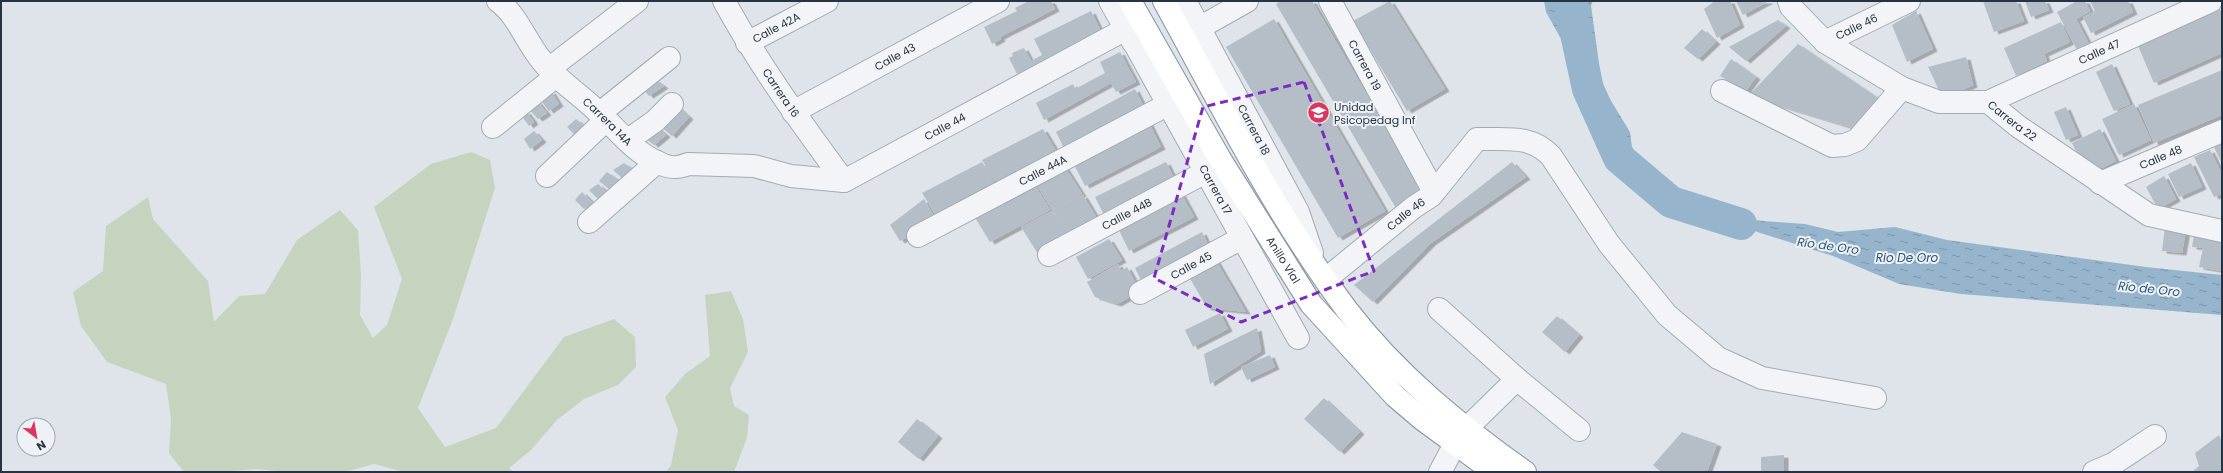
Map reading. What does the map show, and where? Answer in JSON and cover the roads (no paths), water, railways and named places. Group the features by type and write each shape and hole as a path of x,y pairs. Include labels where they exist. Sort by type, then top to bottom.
{"highway":[{"name":"Anillo Víal","path":"1130,1 1220,159 1311,304 1395,396 1460,437 1524,472"},
{"name":"Anillo Víal","path":"1164,1 1242,143 1320,270 1347,310 1460,437 1494,472"}],"street":[{"path":"493,127 553,72 637,1"},
{"name":"Carrera 16","path":"724,1 747,43 793,112 844,181"},
{"name":"Calle 42A","path":"747,43 828,1"},
{"name":"Calle 43","path":"793,112 998,1"},
{"name":"Carrera 17","path":"1110,1 1298,338"},
{"name":"Carrera 18","path":"1185,1 1298,212 1320,270"},
{"path":"1199,28 1247,1"},
{"name":"Carrera 19","path":"1330,1 1434,192"},
{"name":"Carrera 22","path":"1789,1 1791,8 1825,42 1902,88 1939,102 1988,102 2019,128 2149,216 2222,231"},
{"name":"Calle 46","path":"1825,42 1909,1"},
{"name":"Calle 47","path":"1988,102 2210,1"},
{"name":"Carrera 14A","path":"507,3 539,58 628,140 635,149 656,162 672,168 680,168 688,164 754,166 790,176 844,181"},
{"name":"Carrera 17","path":"1129,35 1175,82"},
{"name":"Calle 44","path":"844,181 1129,35"},
{"path":"547,176 603,117 669,58"},
{"path":"1722,91 1832,146 1845,146 1857,140 1902,88"},
{"path":"628,140 655,121 672,104"},
{"name":"Calle 44A","path":"918,236 1167,105"},
{"name":"Calle 48","path":"2100,183 2222,131"},
{"name":"Calle 46","path":"1320,270 1428,199 1477,139 1530,141 1541,145 1551,156 1610,244 1667,315 1718,358 1762,378 1875,398"},
{"path":"589,222 656,162"},
{"name":"Callle 44B","path":"1049,255 1206,172"},
{"name":"Calle 45","path":"1140,293 1242,238"},
{"path":"1439,309 1517,379 1579,430"},
{"path":"1440,472 1460,437 1517,379"},
{"path":"2094,472 2113,464 2155,436"}],"water":[{"name":"Rio De Oro","path":"1544,1 1593,1 1591,5 1602,86 1630,132 1632,147 1645,167 1678,190 1710,200 1751,220 1805,224 1838,232 1895,227 1947,240 2146,267 2222,275 2222,315 1961,294 1899,284 1833,256 1704,215 1665,185 1644,188 1546,12"}],"waterway":[{"name":"Río de Oro","path":"1569,1 1588,89 1619,158 1671,202 1741,224"}],"place":[{"name":"Unidad Psicopedag Inf","path":"1318,113"}]}
